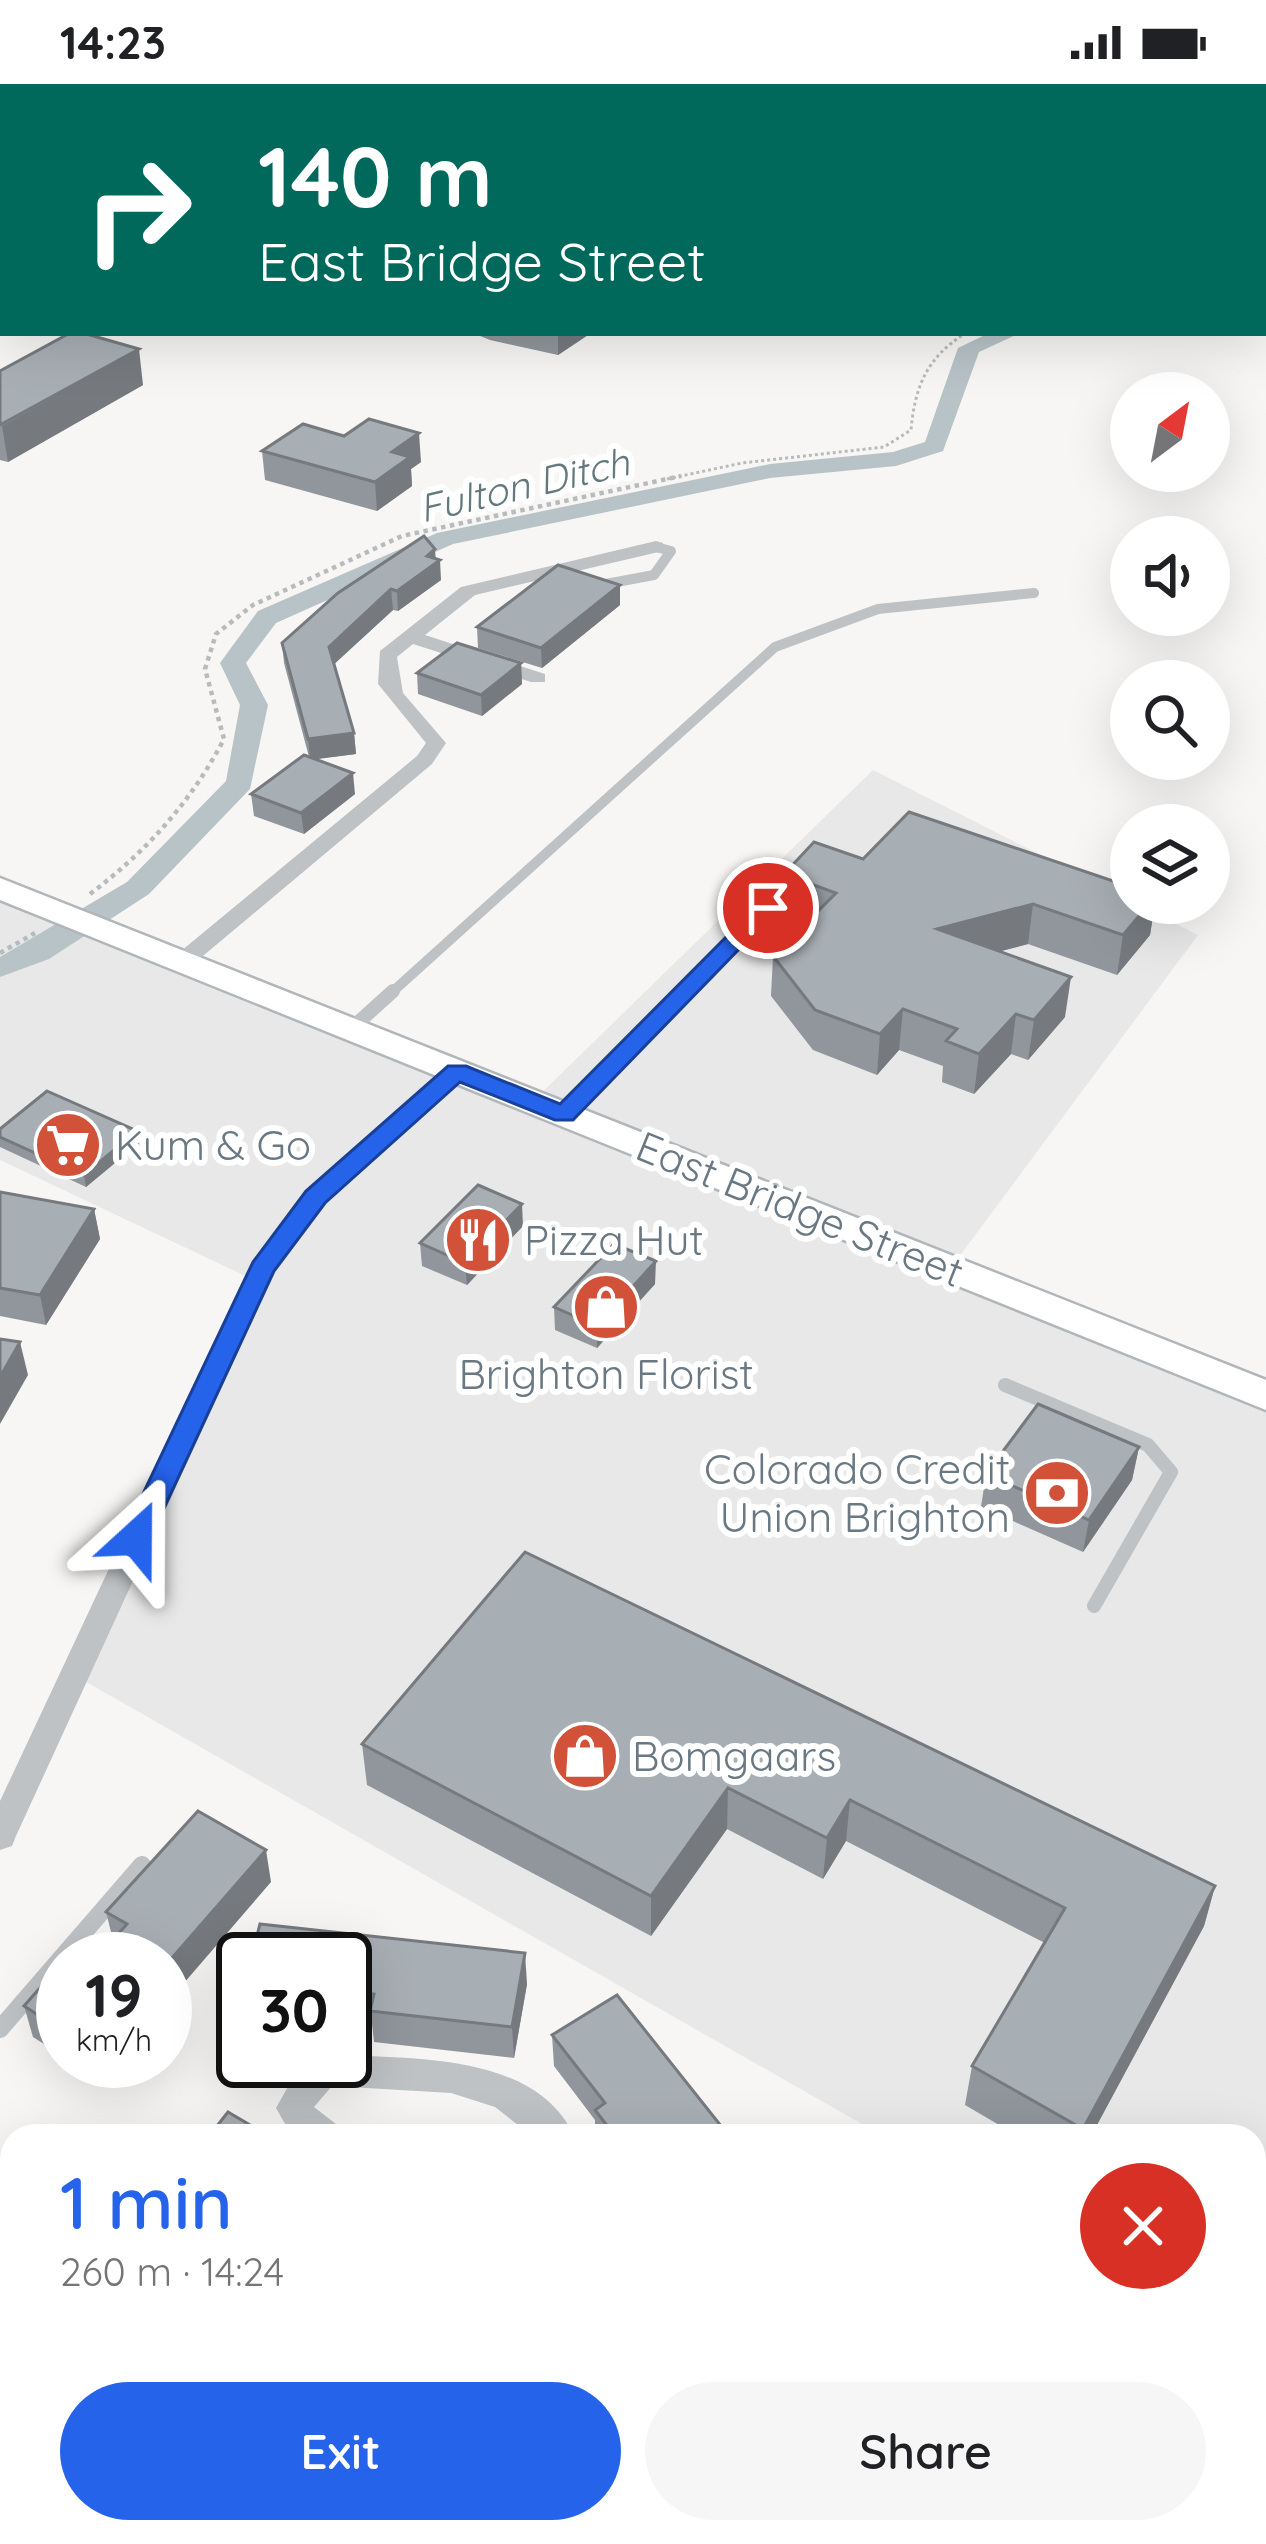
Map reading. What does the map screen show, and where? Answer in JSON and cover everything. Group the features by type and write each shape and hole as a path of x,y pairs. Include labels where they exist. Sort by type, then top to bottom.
{"main road":[{"name":"East Bridge Street","path":"0,888 1266,1396"}],"street":[{"path":"183,962 425,760 436,743 427,726 394,701 382,679 387,656 468,591 656,547"},
{"path":"411,637 538,678"},
{"path":"564,1114 799,878"},
{"path":"0,1836 262,1268 316,1197 457,1072"},
{"path":"304,2124 294,2108 325,2071 484,2080 537,2112 546,2124"}],"lane":[{"path":"549,572 629,587 667,564 671,551 656,547"},
{"path":"351,1029 775,647 878,609 1034,592"},
{"path":"1005,1385 1148,1445 1171,1472 1094,1606"},
{"path":"0,2029 142,1865"}],"shaded area":[{"path":"873,770 1110,890 1110,924 1176,924 1198,935 950,1269 1266,1396 1266,2124 862,2124 74,1675 256,1281 0,1160 0,888 532,1102"}],"building":[{"path":"64,336 94,336 139,349 0,425 0,371"},
{"path":"369,419 419,433 392,452 410,457 375,482 262,451 303,424 344,436"},
{"path":"424,536 435,549 427,556 440,560 397,591 391,589 329,647 354,733 308,739 282,643 338,593"},
{"path":"558,565 620,585 541,648 477,627"},
{"path":"457,643 521,663 481,695 417,673"},
{"path":"304,755 353,773 301,813 251,794"},
{"path":"909,812 1110,880 1110,924 1132,924 1123,935 1033,904 937,929 1071,977 1034,1020 1016,1014 979,1054 946,1041 957,1029 903,1009 880,1034 815,1010 773,956 836,893 784,874 814,842 863,859"},
{"name":"Kum & Go","path":"47,1091 137,1131 84,1175 0,1137 0,1129"},
{"path":"478,1185 522,1204 465,1263 420,1243"},
{"path":"0,1192 94,1209 40,1295 0,1288"},
{"path":"614,1244 656,1261 597,1326 554,1307"},
{"path":"0,1339 20,1342 0,1377"},
{"path":"1038,1404 1139,1447 1089,1520 986,1474"},
{"path":"525,1552 1215,1886 1086,2124 1074,2124 972,2066 1065,1908 850,1800 827,1838 728,1788 651,1896 362,1744"},
{"path":"198,1811 266,1850 192,1935 120,1932 127,1924 106,1912"},
{"path":"260,1924 333,1932 258,1932"},
{"path":"372,1936 525,1953 512,2027 372,2011"},
{"path":"36,1992 36,2014 24,2006"},
{"path":"617,1995 719,2124 606,2124 595,2110 605,2103 552,2035"},
{"path":"228,2112 248,2124 218,2124"}],"waterway":[{"name":"Fulton Ditch","path":"0,968 38,952 138,888 240,783 254,705 233,663 267,617 446,538 770,471 896,459 935,446 969,348 1001,336"}],"place":[{"name":"Kum & Go","path":"68,1145"},
{"name":"Pizza Hut","path":"478,1240"},
{"name":"Brighton Florist","path":"606,1307"},
{"name":"Colorado Credit Union Brighton","path":"1057,1493"},
{"name":"Bomgaars","path":"585,1756"}],"route":[{"path":"136,1538 262,1268 284,1233 316,1197 457,1072 564,1114 641,1031 768,908"}]}
